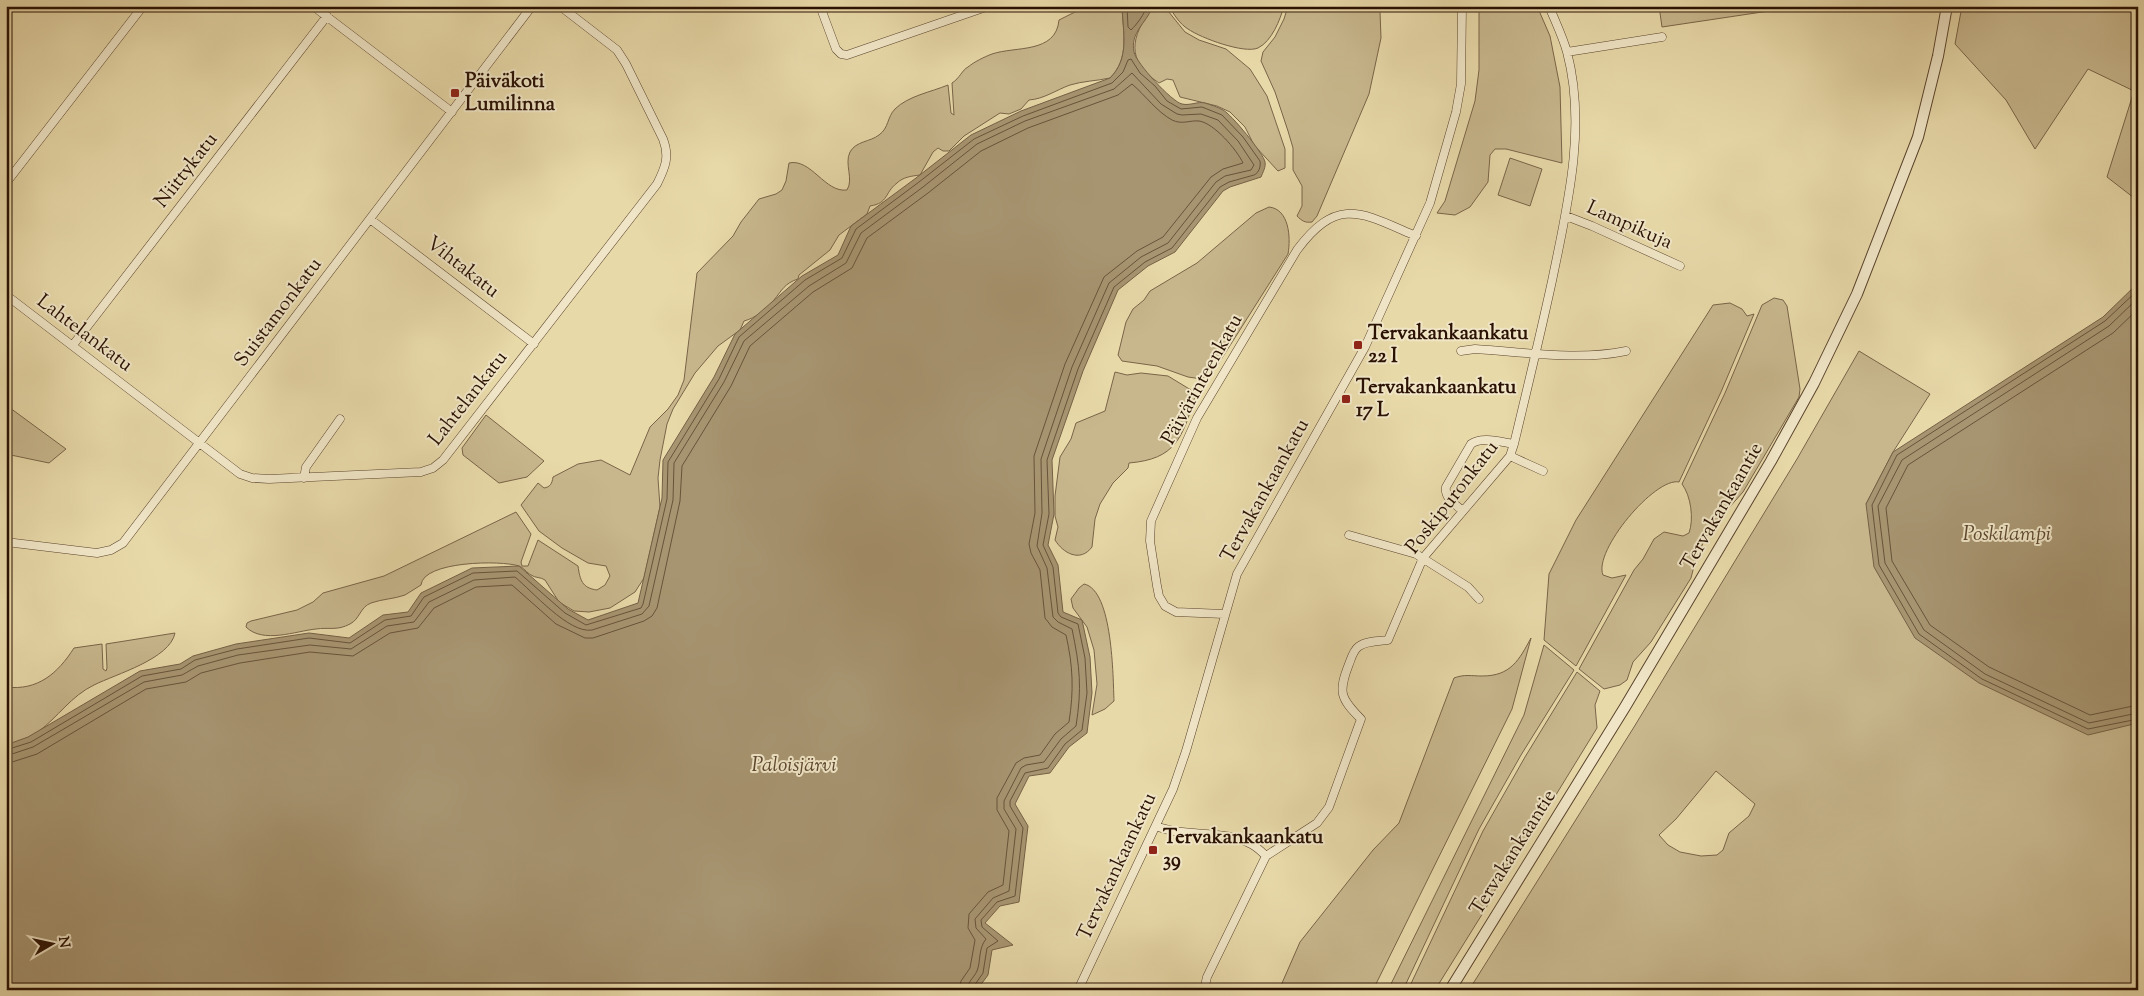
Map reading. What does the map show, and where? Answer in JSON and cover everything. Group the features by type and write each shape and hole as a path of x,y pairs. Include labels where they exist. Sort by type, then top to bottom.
{"street":[{"path":"6,183 143,6"},
{"path":"313,6 452,112"},
{"name":"Suistamonkatu","path":"6,542 87,553 105,552 118,547 128,538 532,6"},
{"name":"Lahtelankatu","path":"6,295 199,444 234,470 246,476 270,479 304,478 421,472 432,468 442,460 658,184 667,162 666,147 663,139 626,64 617,50 560,6"},
{"path":"820,6 836,49 841,54 847,55 989,6"},
{"name":"Tervakankaankatu","path":"1078,990 1173,789 1186,751 1237,574 1365,347 1430,203 1456,112 1461,84 1462,6"},
{"name":"Poskipuronkatu","path":"1266,856 1317,823 1330,807 1361,719 1345,701 1342,692 1342,681 1353,656 1358,647 1388,640 1423,558 1510,456 1514,444 1566,216 1574,159 1571,76 1567,52 1549,6"},
{"name":"Tervakankaantie","path":"1450,990 1625,707 1814,383 1857,294 1918,137 1938,56 1947,6"},
{"name":"Niittykatu","path":"73,346 327,16"},
{"path":"1567,52 1662,37"},
{"name":"Päivärinteenkatu","path":"1224,614 1176,612 1165,606 1159,596 1150,541 1150,530 1154,513 1197,418 1297,250 1309,234 1329,219 1348,212 1359,214 1416,236"},
{"name":"Lampikuja","path":"1566,216 1680,266"},
{"name":"Vihtakatu","path":"370,218 534,344"},
{"path":"1461,351 1475,349 1536,353 1611,354 1626,351"},
{"path":"304,478 306,467 340,419"},
{"path":"1463,511 1445,493 1446,487 1471,444 1476,440 1481,440 1514,444"},
{"path":"1510,456 1543,471"},
{"path":"1349,535 1416,554 1468,587 1479,599"},
{"path":"1156,826 1175,832 1242,840 1252,844 1266,856 1207,977 1204,990"}],"shaded area":[{"path":"1080,6 1122,6 1123,54 1110,78 1075,84 1029,100 1021,109 1009,114 1000,113 964,136 949,151 943,151 938,148 933,152 920,175 899,181 880,203 870,206 867,214 839,235 830,250 799,275 798,279 787,285 764,310 744,321 740,330 718,346 695,373 673,409 667,424 658,478 660,507 644,578 635,592 610,608 589,612 574,611 559,602 545,580 533,576 520,567 496,563 464,564 435,571 425,577 421,585 405,595 367,605 353,622 345,626 270,636 253,632 246,627 247,623 251,621 297,610 313,602 323,593 384,576 516,512 531,534 521,562 522,566 528,566 538,540 578,566 581,579 585,585 597,590 605,585 610,576 606,566 588,563 562,548 539,531 521,505 538,483 544,488 548,487 553,477 578,464 601,460 630,475 650,427 668,409 678,395 684,380 697,273 733,236 741,222 759,199 776,194 782,190 786,181 789,163 797,163 804,166 832,186 847,190 850,181 848,157 850,152 859,144 882,132 892,112 900,105 948,85 951,113 954,115 952,83 966,68 992,54 1043,44 1056,31 1059,20 1081,9"},
{"path":"1151,6 1164,6 1185,32 1199,40 1226,49 1250,69 1267,96 1285,149 1285,168 1278,171 1254,145 1245,127 1230,112 1217,106 1180,97 1173,80 1167,79 1159,83 1141,66 1136,57 1136,38 1139,29 1152,8"},
{"path":"1169,6 1284,6 1278,24 1263,45 1258,48 1243,49 1212,41 1194,33 1180,22"},
{"path":"1288,6 1377,6 1380,12 1381,38 1369,94 1317,216 1312,222 1304,221 1297,216 1302,206 1302,186 1293,170 1293,148 1288,131 1275,92 1261,61 1263,52 1275,37"},
{"path":"1479,6 1537,6 1550,36 1560,87 1562,163 1506,149 1495,149 1490,155 1488,182 1470,207 1455,215 1437,213 1445,201 1475,101 1479,70"},
{"path":"1659,6 1788,6 1789,8 1662,27"},
{"path":"1962,6 2138,6 2138,201 2107,177 2134,91 2088,69 2035,149 2006,100 1955,44"},
{"path":"1510,158 1542,169 1530,206 1498,195"},
{"path":"1269,207 1276,209 1285,218 1289,232 1288,254 1217,366 1202,379 1188,377 1157,366 1122,361 1118,355 1126,322 1133,309 1144,300 1150,291 1197,263 1256,213"},
{"path":"1774,298 1783,300 1787,306 1800,389 1799,397 1743,492 1706,537 1696,558 1691,578 1651,642 1633,662 1627,680 1620,685 1604,689 1579,669 1634,570 1643,559 1654,539 1664,532 1683,536 1689,533 1691,527 1691,508 1688,495 1682,484 1725,393 1762,305"},
{"path":"1730,303 1742,309 1747,316 1754,314 1721,392 1679,482 1668,484 1642,503 1616,534 1607,550 1602,564 1603,575 1612,578 1626,575 1576,666 1544,640 1549,574 1576,520 1713,305"},
{"path":"1859,351 1930,394 1893,452 1866,504 2132,725 2138,723 2138,990 1469,990 1634,727 1797,459","holes":["1716,771 1755,804 1749,816 1729,833 1723,850 1717,855 1701,856 1680,852 1668,845 1659,835 1676,819"]},
{"path":"1115,372 1127,375 1141,373 1168,376 1191,390 1195,397 1186,424 1175,444 1157,457 1129,463 1128,468 1113,483 1100,504 1095,519 1092,547 1082,554 1072,554 1062,549 1055,540 1058,527 1055,516 1055,496 1060,457 1071,439 1076,423 1105,411"},
{"path":"6,405 66,449 49,463 6,454"},
{"path":"486,415 544,461 527,477 499,483 463,455 462,448"},
{"path":"1084,584 1094,590 1101,602 1110,636 1112,655 1114,701 1105,709 1092,715 1097,684 1094,650 1087,627 1073,608 1071,599"},
{"path":"175,633 171,642 153,658 94,685 78,695 38,732 6,745 6,687 28,686 46,678 61,665 74,648 102,644 103,669 106,671 106,644"},
{"path":"1531,638 1512,709 1373,990 1279,990 1300,942 1373,850 1399,823 1454,678 1492,675 1507,670 1518,660"},
{"path":"1544,645 1574,670 1521,755 1479,829 1403,990 1388,990 1524,715"},
{"path":"1577,672 1600,691 1595,705 1597,728 1546,811 1511,858 1486,908 1435,990 1408,990 1483,831 1525,757"}],"water":[{"name":"Paloisjärvi","path":"1122,6 1151,6 1152,8 1136,34 1133,45 1136,57 1155,81 1177,102 1182,104 1205,103 1227,113 1240,126 1259,151 1265,166 1261,177 1223,191 1175,252 1148,266 1118,290 1083,371 1052,460 1054,514 1048,545 1058,565 1063,612 1082,620 1090,657 1092,693 1087,733 1069,747 1050,773 1029,776 1015,804 1028,826 1019,902 1000,906 985,923 1013,945 992,950 988,975 977,990 6,990 6,745 28,737 140,671 180,664 193,656 236,644 309,633 349,638 383,615 408,612 421,593 472,568 519,566 568,609 588,620 638,603 662,498 663,460 714,377 735,334 802,276 838,255 851,226 971,135 1021,111 1110,78 1123,54"},
{"name":"Poskilampi","path":"2138,283 2138,723 2088,735 1979,683 1915,638 1874,567 1866,504 1893,452 2103,317"}],"place":[{"name":"Päiväkoti Lumilinna","path":"455,93"},
{"name":"Tervakankaankatu 22 I","path":"1358,345"},
{"name":"Tervakankaankatu 17 L","path":"1346,399"},
{"name":"Tervakankaankatu 39","path":"1153,850"}]}
